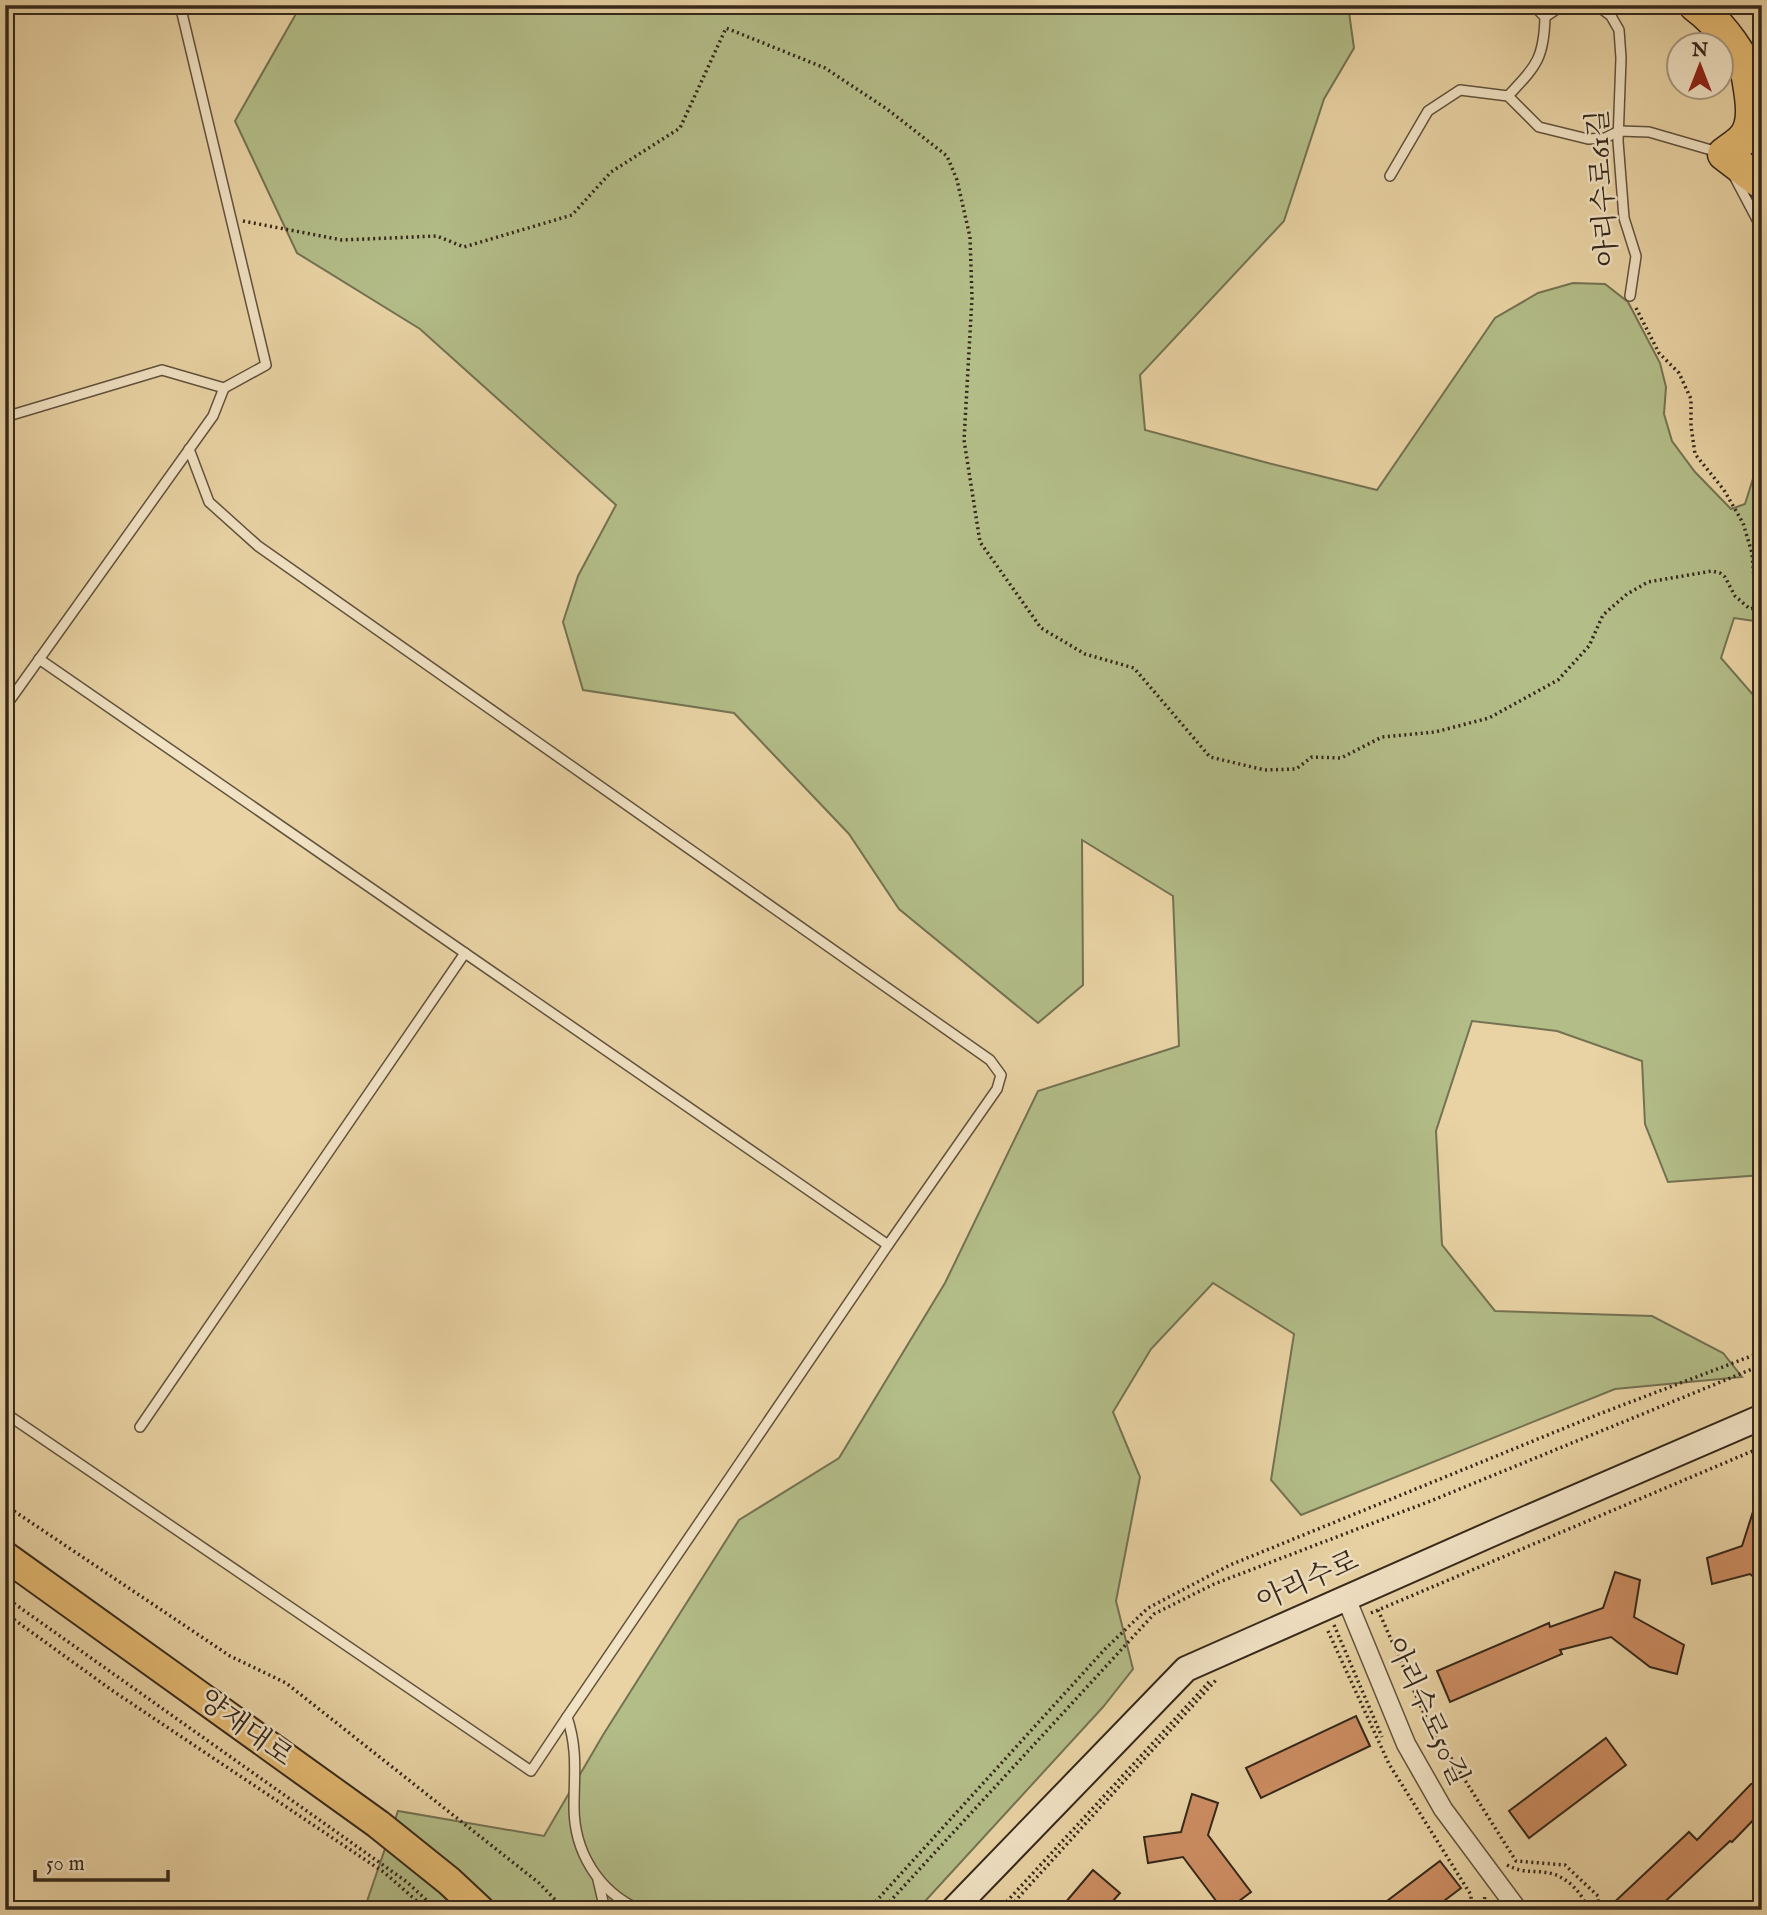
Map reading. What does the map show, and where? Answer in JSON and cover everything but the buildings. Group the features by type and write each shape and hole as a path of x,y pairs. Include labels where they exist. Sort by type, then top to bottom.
{"highway":[{"path":"1695,5 1715,23 1731,44 1747,71 1762,118"},
{"path":"1747,71 1752,111 1749,132 1724,154 1762,183"}],"main road":[{"name":"아리수로","path":"953,1910 1186,1669 1361,1607 1762,1417"},
{"name":"양재대로","path":"5,1556 378,1824 449,1881 480,1910"}],"street":[{"name":"아리수로50길","path":"1361,1607 1412,1755 1443,1808 1518,1910"}],"lane":[{"path":"5,706 213,416 224,388 266,365 180,5"},
{"path":"1533,5 1545,17"},
{"path":"1545,17 1560,7 1575,5"},
{"name":"아리수로61길","path":"1589,5 1598,6 1611,16 1619,30 1619,131 1624,218 1636,256 1630,296"},
{"path":"1508,96 1535,67 1542,50 1545,17"},
{"path":"1390,176 1428,111 1460,90 1508,96 1539,127 1588,139 1605,138 1619,131 1649,132 1724,154 1762,229"},
{"path":"5,417 162,370 224,388"},
{"path":"5,1413 531,1771 888,1245 998,1089 1001,1076 990,1060 258,546 209,502 189,449"},
{"path":"38,659 888,1245"},
{"path":"140,1427 465,953"},
{"path":"567,1717 574,1737 574,1809 578,1841 592,1873 611,1892 639,1910"},
{"path":"598,1878 605,1910"},
{"path":"813,1910 839,1906 851,1910"}],"path":[{"path":"229,218 342,240 437,236 464,247 572,215 611,172 680,128 726,29 825,68 887,109 947,156 957,180 970,237 972,298 964,440 980,542 1041,628 1085,654 1134,668 1210,757 1265,770 1296,769 1312,757 1341,758 1382,737 1435,732 1489,718 1558,680 1589,646 1603,615 1628,594 1648,582 1712,571 1720,573 1740,601 1750,609 1762,606"},
{"name":"아리수로61길","path":"1630,296 1659,353 1679,373 1691,399 1695,454 1724,490 1743,523 1752,552 1754,578 1762,599"},
{"path":"1754,578 1762,576"},
{"path":"868,1910 1105,1649 1148,1608 1230,1565 1599,1414 1762,1352"},
{"path":"882,1910 1154,1614 1214,1584 1433,1500 1762,1365"},
{"path":"5,1505 230,1656 286,1683 539,1883 565,1910"},
{"path":"5,1597 407,1882 437,1910"},
{"path":"1378,1610 1427,1720 1516,1861 1565,1865 1598,1896 1599,1910"},
{"path":"5,1614 113,1691 384,1873 426,1910"},
{"path":"1328,1631 1389,1764 1471,1895 1471,1910"},
{"path":"1500,1855 1508,1866 1524,1872 1552,1874 1575,1887 1588,1910"}],"green space":[{"path":"301,5 1348,5 1354,48 1324,99 1284,221 1140,375 1145,430 1377,490 1495,318 1538,293 1573,283 1605,284 1628,302 1660,363 1666,387 1664,414 1672,441 1695,472 1731,509 1745,504 1762,450 1762,622 1734,618 1721,658 1762,705 1762,1175 1668,1182 1645,1124 1642,1061 1557,1031 1472,1021 1436,1131 1442,1245 1495,1311 1652,1316 1723,1353 1742,1377 1615,1389 1301,1515 1271,1480 1294,1334 1213,1283 1151,1349 1113,1412 1140,1477 1116,1601 1133,1669 1103,1707 917,1910 364,1910 398,1811 544,1836 603,1735 739,1520 839,1458 945,1283 1038,1091 1179,1046 1173,896 1082,840 1083,985 1038,1023 899,909 849,834 734,713 583,690 563,622 578,576 616,505 420,329 297,253 235,121"}]}
